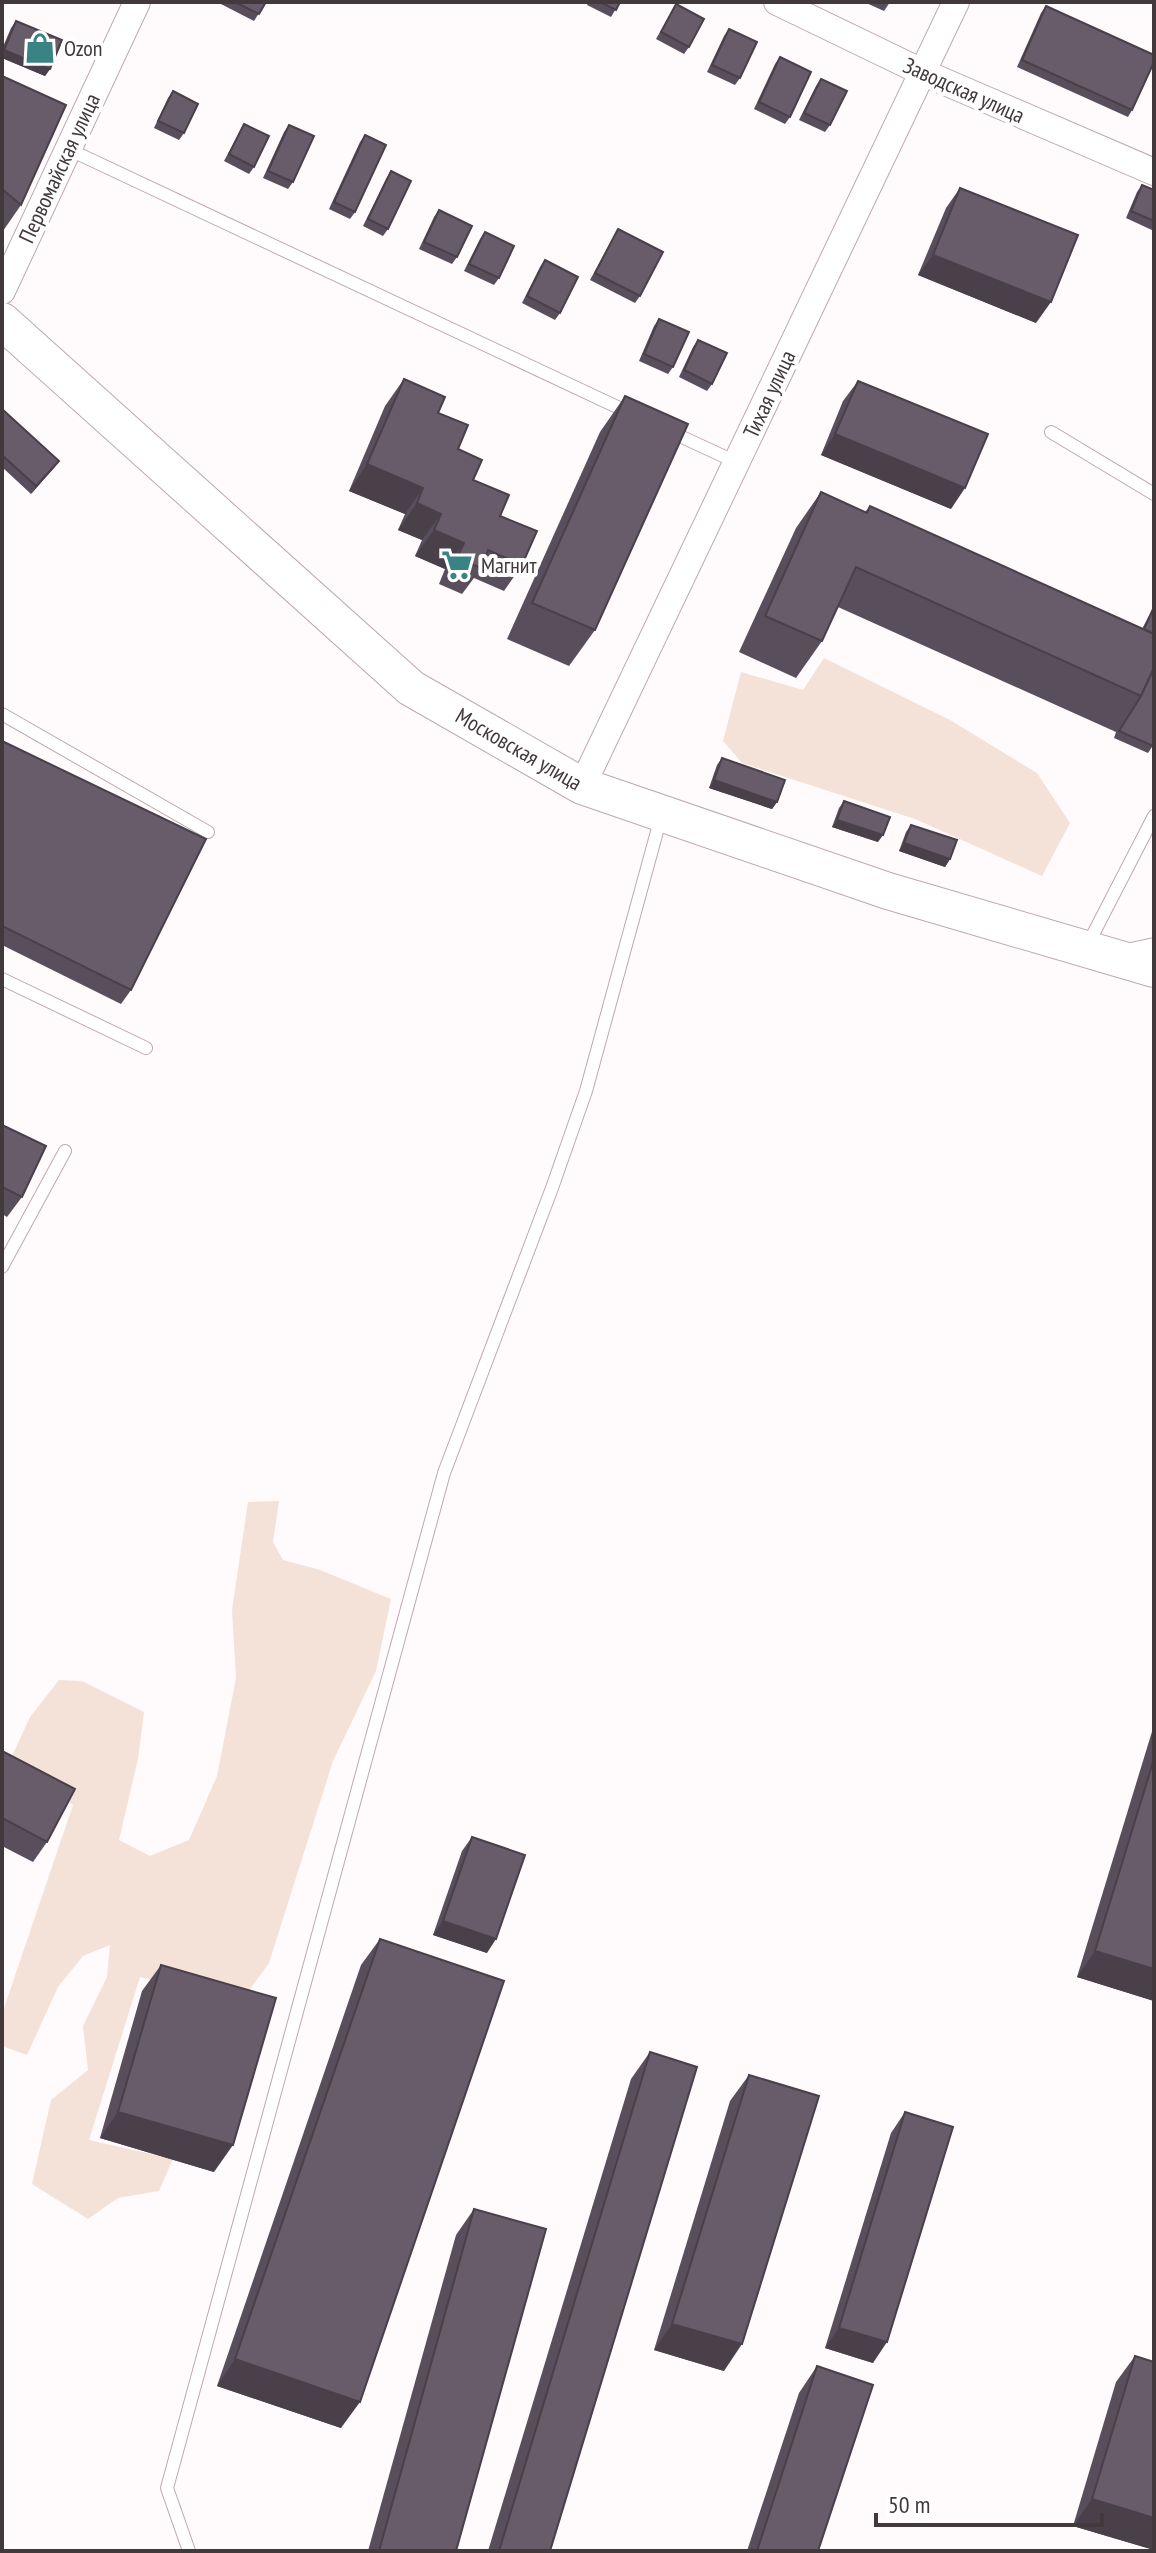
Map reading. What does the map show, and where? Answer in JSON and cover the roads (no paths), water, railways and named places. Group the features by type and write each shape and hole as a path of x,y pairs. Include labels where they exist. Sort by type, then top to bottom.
{"street":[{"name":"Первомайская улица","path":"2,291 137,2"},
{"name":"Заводская улица","path":"777,2 922,72 1154,172"},
{"name":"Тихая улица","path":"582,786 956,2"},
{"name":"Московская улица","path":"2,321 411,688 582,786 888,891 1154,969"}],"lane":[{"path":"68,149 641,418"},
{"path":"655,424 736,462"},
{"path":"1051,432 1154,494"},
{"path":"2,714 208,832"},
{"path":"189,2551 167,2488 444,1473 586,1091 662,814"},
{"path":"1096,952 1154,816"},
{"path":"1096,952 1154,944"},
{"path":"2,979 146,1048"},
{"path":"2,1267 65,1151"}],"place":[{"name":"Ozon","path":"40,48"},
{"name":"Магнит","path":"457,565"}]}
